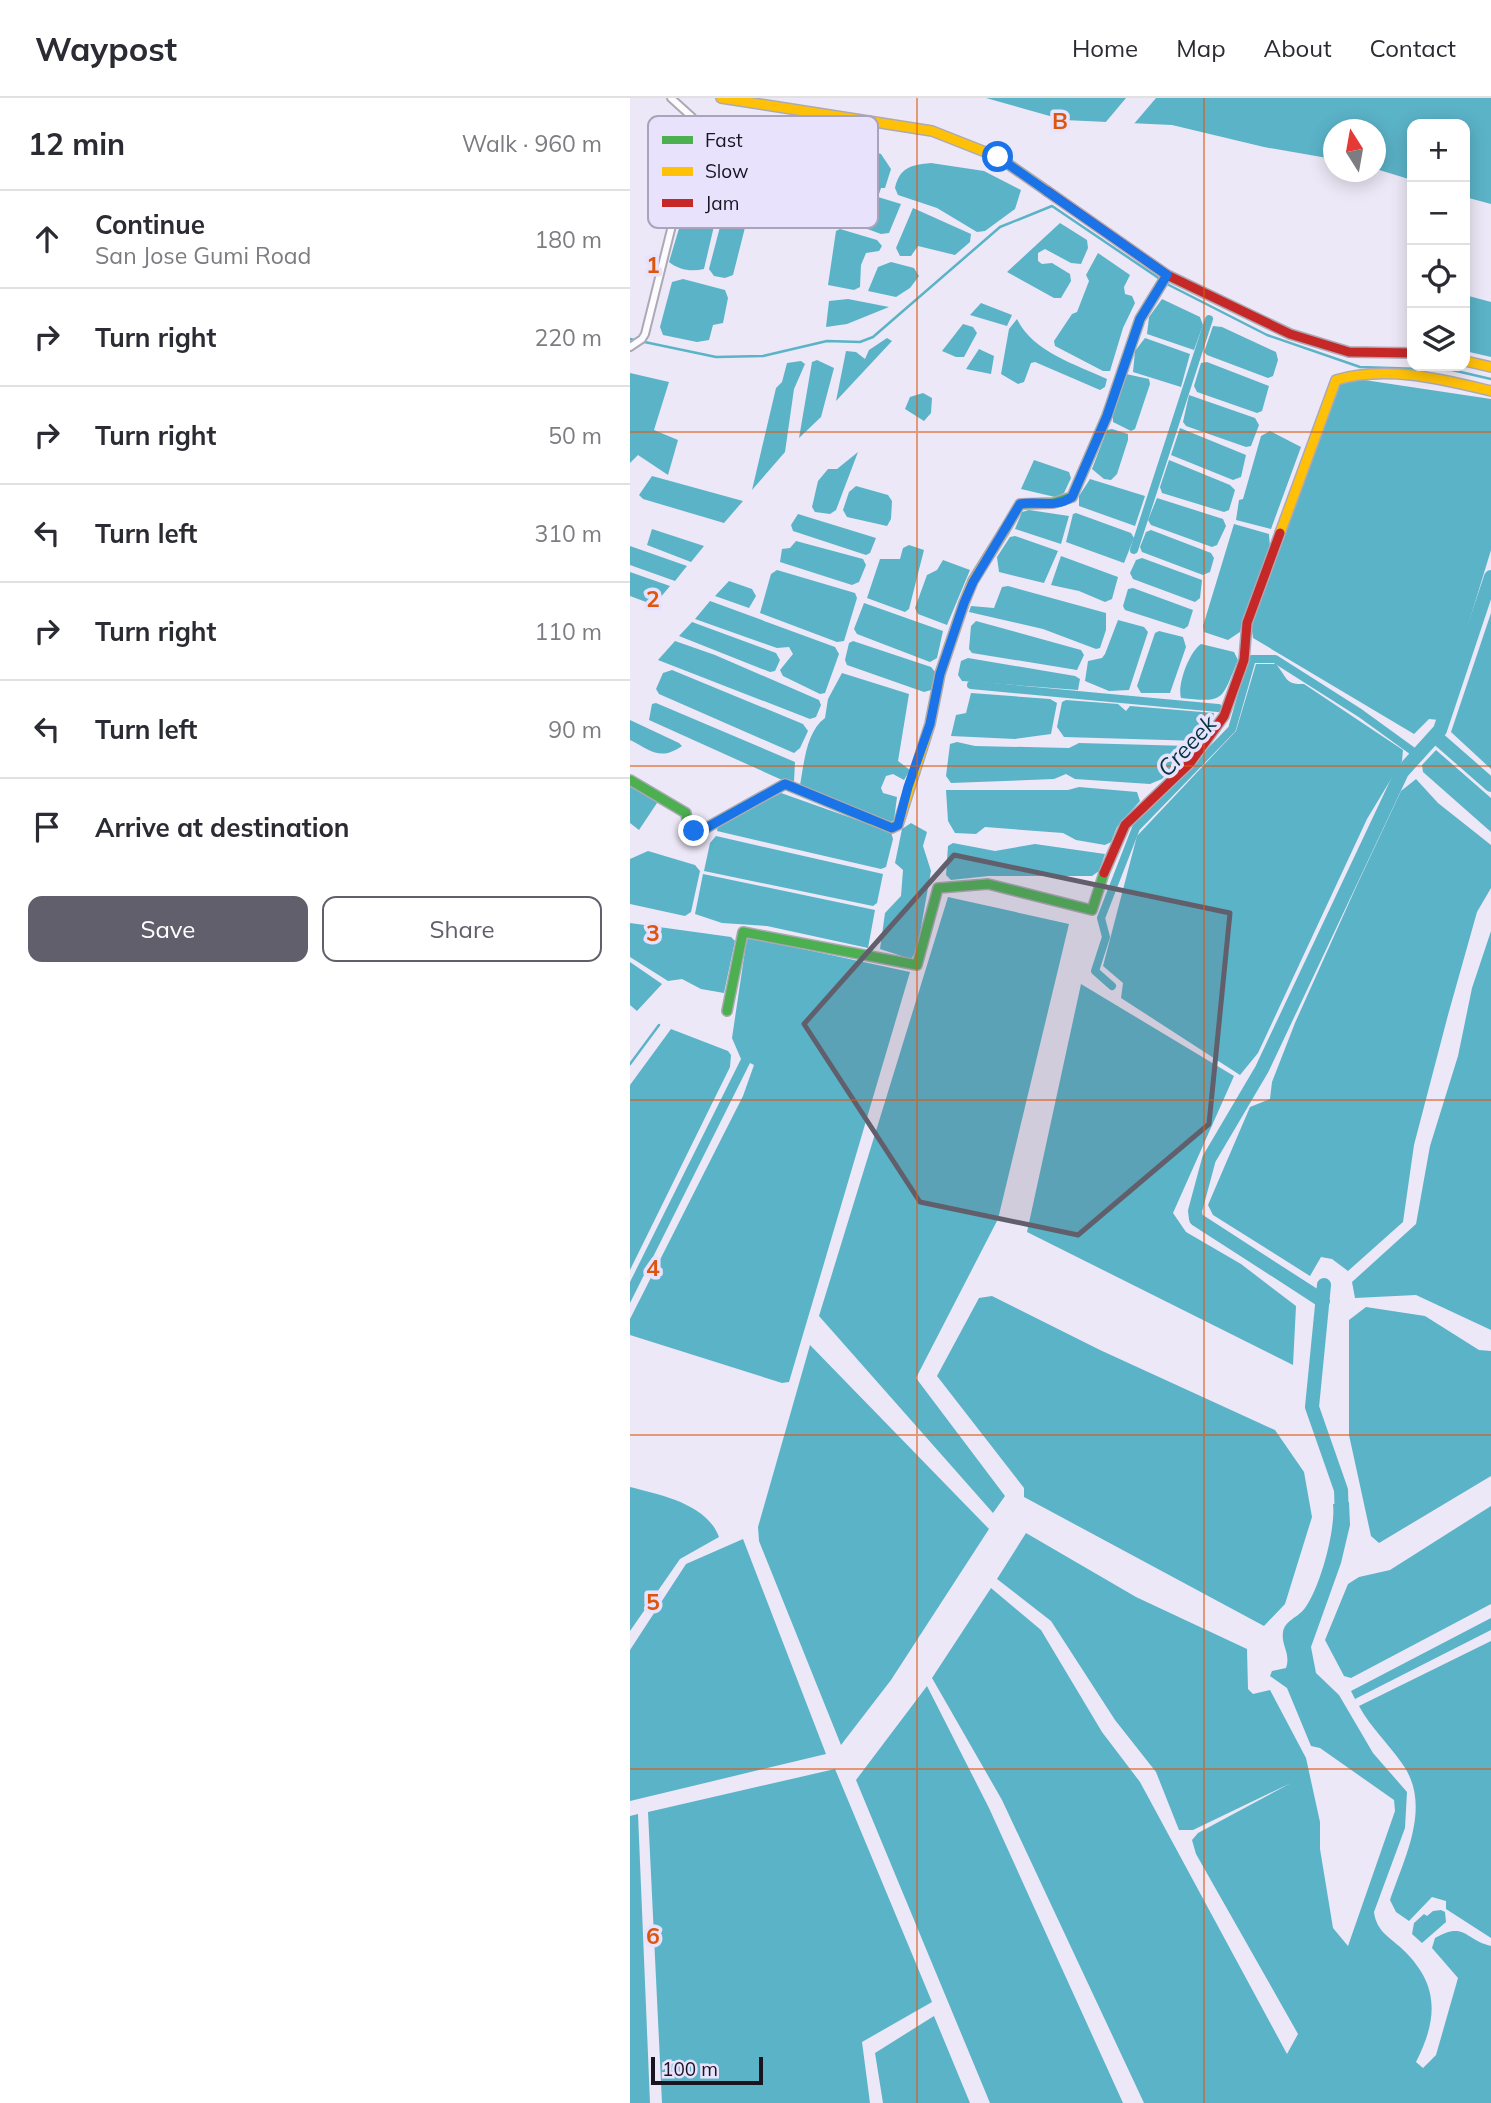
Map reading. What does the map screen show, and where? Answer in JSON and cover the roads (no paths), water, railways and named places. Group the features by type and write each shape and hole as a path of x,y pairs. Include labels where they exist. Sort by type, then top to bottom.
{"street":[{"path":"671,98 691,116"},
{"path":"721,98 836,116"},
{"path":"878,123 932,131 998,157 1163,279 1290,334 1349,352 1407,353"},
{"path":"633,346 642,339 671,228"},
{"path":"630,780 686,813 688,827 697,833 785,784 892,828 898,825 930,724 940,674 973,582 1020,504 1031,502 1054,505 1072,497 1107,416 1140,319 1163,279"},
{"path":"1470,362 1491,367"},
{"path":"727,1011 743,932 917,965 938,888 988,884 1093,910 1115,843 1126,823 1213,739 1243,666 1248,644 1247,623 1336,380 1349,375 1429,376 1491,391"}],"water":[{"path":"986,98 1491,98 1491,204 1470,198 1470,119 1407,119 1407,178 1386,172 1386,119 1323,119 1323,157 1264,147 1172,125 1064,120"},
{"path":"878,153 891,169 885,188 881,188 878,197"},
{"path":"931,163 984,171 1021,190 1015,209 985,231 977,232 937,208 898,195 895,188 903,171 912,166"},
{"path":"878,197 901,204 889,233 881,234 865,228 878,228"},
{"path":"913,208 971,234 970,242 955,255 918,246 911,256 900,256 896,248"},
{"path":"1060,223 1087,240 1088,248 1081,264 1071,263 1045,249 1038,253 1038,261 1042,264 1052,263 1070,274 1071,281 1061,298 1054,298 1007,272"},
{"path":"679,228 714,228 704,269 685,270 669,262"},
{"path":"720,228 745,228 733,275 725,278 714,276 709,269"},
{"path":"840,229 877,240 882,246 879,251 866,253 861,265 860,287 854,290 828,285 836,231"},
{"path":"1098,253 1130,275 1124,287 1125,294 1132,296 1135,303 1123,328 1110,371 1103,371 1055,346 1054,341 1072,314 1077,312 1089,281 1086,275"},
{"path":"891,262 914,268 919,276 910,288 896,297 868,291 878,267"},
{"path":"683,279 725,290 728,298 723,323 713,325 709,340 697,342 663,335 660,327 672,282"},
{"path":"1470,296 1491,302 1491,357 1470,352"},
{"path":"848,299 889,307 847,324 826,327 829,301"},
{"path":"1162,299 1200,317 1203,325 1194,350 1147,334 1149,317"},
{"path":"981,303 1012,315 1007,326 970,315"},
{"path":"1017,319 1033,340 1044,349 1107,379 1105,387 1100,390 1035,362 1031,363 1024,382 1018,384 1001,374 1009,329"},
{"path":"963,324 973,327 977,333 964,357 956,357 942,351"},
{"path":"1213,326 1222,327 1276,352 1278,360 1273,376 1268,378 1207,355 1204,352"},
{"path":"887,338 892,341 836,401 846,351 856,352 865,359 869,350"},
{"path":"1145,338 1190,354 1181,387 1133,372 1135,351"},
{"path":"979,349 994,356 991,374 966,369"},
{"path":"817,360 834,368 821,417 799,438 812,362"},
{"path":"801,361 805,364 794,389 785,452 752,490 776,388 782,382 787,363"},
{"path":"1207,362 1269,386 1262,411 1257,413 1197,392 1194,386 1201,363"},
{"path":"630,373 669,382 654,430 678,440 668,475 638,455 630,463"},
{"path":"1126,374 1149,379 1150,384 1135,429 1131,431 1113,422 1113,413"},
{"path":"1351,378 1491,399 1491,550 1439,720 1429,719 1414,734 1253,638 1251,624 1338,384"},
{"path":"923,393 932,398 931,413 924,421 905,409 910,397"},
{"path":"1189,395 1255,418 1259,425 1251,446 1246,447 1186,426 1183,422"},
{"path":"1180,428 1246,455 1241,477 1233,480 1171,455"},
{"path":"1107,430 1128,434 1128,440 1117,474 1111,480 1104,479 1092,469"},
{"path":"1270,431 1301,447 1271,529 1236,520 1239,500 1243,499 1261,436"},
{"path":"858,452 836,510 830,514 815,512 812,507 818,481 828,469 837,469"},
{"path":"1034,460 1069,472 1071,478 1064,493 1055,497 1021,489"},
{"path":"1169,460 1230,485 1235,490 1229,510 1224,512 1162,493 1160,487"},
{"path":"652,476 743,501 724,523 643,499 639,495"},
{"path":"1090,479 1145,496 1135,526 1079,506 1079,496"},
{"path":"856,486 888,495 892,501 891,519 887,526 847,517 843,510 849,492"},
{"path":"1157,498 1223,519 1226,526 1217,545 1212,547 1151,525 1148,520"},
{"path":"1029,510 1069,516 1061,544 1015,529 1022,512"},
{"path":"798,514 876,538 870,553 866,555 793,531 791,525"},
{"path":"1073,514 1131,533 1134,538 1124,563 1066,542"},
{"path":"1234,524 1269,534 1270,547 1240,632 1228,640 1204,632 1203,626"},
{"path":"652,529 704,546 691,562 647,545"},
{"path":"1151,530 1211,553 1214,558 1210,572 1203,575 1142,552 1140,547 1146,532"},
{"path":"1015,536 1058,551 1044,583 999,572 997,557 1010,537"},
{"path":"796,541 863,559 866,565 859,582 852,585 780,562 782,549 790,548"},
{"path":"909,545 924,550 909,609 905,612 867,598 880,559 900,559 903,548"},
{"path":"630,546 687,566 675,581 630,565"},
{"path":"1061,556 1118,577 1112,599 1105,602 1079,591 1051,585"},
{"path":"1142,558 1202,580 1200,598 1195,602 1133,579 1130,573 1136,560"},
{"path":"943,560 970,570 947,625 918,614 915,608 927,575 937,570"},
{"path":"777,570 855,593 857,598 844,641 837,642 760,613 771,574"},
{"path":"630,572 670,586 654,605 630,596"},
{"path":"729,581 752,589 756,596 749,608 715,596"},
{"path":"1008,586 1106,613 1106,630 1100,648 1096,649 1043,629 969,612 971,606 994,608 1002,587"},
{"path":"1133,588 1193,610 1188,626 1184,629 1125,610 1123,606 1128,589"},
{"path":"710,601 835,647 839,654 825,693 820,694 783,676 780,670 793,654 789,647 777,648 695,619"},
{"path":"864,603 943,631 937,658 930,662 857,634 854,629"},
{"path":"1491,613 1491,769 1451,732"},
{"path":"1118,620 1144,627 1148,632 1129,690 1109,691 1085,681 1088,661 1102,658 1105,654"},
{"path":"976,621 1081,650 1084,655 1077,670 972,653 969,649 971,626"},
{"path":"692,622 776,653 780,660 775,671 770,672 679,636"},
{"path":"1159,631 1183,637 1186,647 1170,693 1141,693 1137,686 1155,633"},
{"path":"675,641 715,655 819,700 821,705 816,717 810,719 658,660"},
{"path":"853,641 931,667 936,673 931,690 924,692 847,665 845,660 849,643"},
{"path":"1201,644 1234,652 1238,660 1220,696 1206,700 1181,698 1185,669 1192,654"},
{"path":"968,658 1075,676 1080,679 1078,690 962,681 958,675 961,661"},
{"path":"1256,664 1276,664 1290,682 1304,684 1403,750 1402,761 1367,819 1258,1053 1240,1075 1121,998 1123,983 1103,966 1137,836 1236,731"},
{"path":"672,670 803,724 808,731 800,748 794,753 659,694 656,689 663,673"},
{"path":"842,673 909,694 898,761 910,770 904,780 893,774 886,776 881,788 883,793 897,797 894,820 889,823 805,793 800,785 810,740 825,718 828,699"},
{"path":"971,693 1050,699 1057,703 1051,734 1015,739 951,736 956,715 966,713"},
{"path":"1066,700 1118,704 1126,711 1130,706 1214,713 1209,736 1200,741 1064,737 1057,727 1062,702"},
{"path":"656,703 795,762 794,782 791,784 649,720 652,704"},
{"path":"630,720 682,746 662,754 644,748 630,740"},
{"path":"957,742 975,746 1069,748 1079,743 1189,746 1190,750 1162,779 1150,784 1075,779 1066,774 1054,779 951,783 946,776 950,744"},
{"path":"1436,750 1491,798 1491,832 1423,772 1422,765"},
{"path":"1416,779 1438,803 1491,845 1491,888 1477,912 1448,1015 1414,1145 1403,1222 1348,1271 1332,1259 1321,1257 1310,1276 1213,1215 1208,1205 1250,1107 1270,1099 1272,1082 1295,1023 1357,885 1401,791"},
{"path":"630,784 659,800 639,830 630,823"},
{"path":"1079,787 1137,792 1140,801 1117,827 1111,842 1105,845 1076,840 1063,833 985,827 976,834 955,833 948,821 946,790 1068,790"},
{"path":"781,793 891,832 893,839 886,867 881,869 717,831 718,825"},
{"path":"911,823 927,832 923,846 931,871 917,950 911,959 880,949 885,913 901,896 903,870 895,863 902,829"},
{"path":"716,836 883,874 877,903 873,906 704,871 710,843"},
{"path":"953,843 995,851 1035,844 1105,854 1099,871 1092,876 989,876 951,880 946,875 948,846"},
{"path":"648,851 695,865 700,871 691,912 685,916 630,904 630,859"},
{"path":"703,874 875,910 868,948 767,926 722,923 695,914"},
{"path":"948,897 1069,924 998,1219 916,1378 1005,1496 993,1513 819,1316"},
{"path":"630,923 731,937 735,941 724,993 701,989 682,979 668,981 630,957"},
{"path":"1491,931 1491,1330 1416,1295 1355,1298 1352,1282 1416,1224 1430,1146 1458,1056 1472,988"},
{"path":"747,937 910,972 789,1382 782,1383 630,1335 630,1319 743,1096 754,1065 750,1063 630,1303 630,1282 741,1059 732,1038"},
{"path":"630,962 662,984 637,1011 630,1005"},
{"path":"1081,984 1234,1076 1173,1213 1186,1232 1241,1264 1296,1306 1293,1365 1027,1232"},
{"path":"671,1029 728,1051 731,1055 730,1067 630,1270 630,1085"},
{"path":"992,1296 1100,1350 1275,1430 1304,1472 1312,1517 1285,1604 1264,1626 1024,1497 1024,1488 937,1376 979,1298"},
{"path":"1366,1307 1425,1316 1479,1350 1491,1351 1491,1476 1379,1543 1371,1536 1349,1435 1349,1320"},
{"path":"810,1345 989,1529 891,1680 841,1745 759,1541 758,1527"},
{"path":"630,1487 669,1498 694,1509 713,1526 719,1537 680,1559 630,1631"},
{"path":"1349,1502 1350,1525 1341,1563 1311,1647 1316,1673 1339,1695 1373,1753 1407,1792 1405,1828 1374,1912 1380,1928 1412,1959 1428,1986 1431,1999 1429,2029 1416,2062 1423,2068 1436,2055 1458,1978 1432,1948 1435,1938 1459,1931 1491,1946 1491,2103 1144,2103 1002,1800 932,1678 991,1588 1041,1630 1102,1732 1140,1782 1287,2054 1298,2034 1196,1854 1192,1840 1198,1833 1291,1783 1193,1830 1179,1830 1156,1772 1115,1720 1051,1621 997,1579 1026,1533 1136,1597 1247,1649 1248,1689 1253,1694 1270,1690 1306,1758 1320,1822 1320,1849 1333,1928 1348,1946 1395,1811 1394,1800 1320,1748 1311,1746 1287,1688 1270,1676 1272,1671 1286,1668 1284,1628 1305,1608 1316,1587 1329,1543 1333,1504"},
{"path":"1491,1506 1491,1604 1351,1678 1344,1676 1325,1640 1348,1584 1359,1577 1390,1570"},
{"path":"743,1539 826,1754 630,1801 630,1650 686,1564"},
{"path":"1491,1618 1491,1630 1355,1699 1351,1691"},
{"path":"1491,1641 1491,1938 1446,1909 1446,1901 1432,1897 1409,1921 1396,1912 1390,1900 1409,1848 1416,1813 1415,1795 1401,1762 1359,1706"},
{"path":"927,1686 989,1808 1123,2103 990,2103 856,1780"},
{"path":"835,1769 932,2002 862,2042 870,2103 662,2103 648,1812"},
{"path":"638,1814 650,2103 630,2103 630,1816"},
{"path":"1433,1911 1445,1912 1446,1922 1422,1943 1412,1934 1414,1923 1424,1914 1427,1916"},
{"path":"934,2016 970,2103 883,2103 875,2053"}],"waterway":[{"path":"630,339 716,357 763,356 827,341 860,342 873,337 1000,227 1052,206 1160,279"},
{"path":"1165,283 1267,335 1360,367 1452,370 1491,379"},
{"path":"1134,550 1209,319"},
{"path":"1323,1301 1196,1219 1195,1211 1209,1159 1262,1069 1402,772 1440,730 1491,577"},
{"name":"Creeek","path":"1112,986 1095,971 1106,937 1101,918 1136,828 1232,729 1252,659 1275,659 1360,713 1418,755"},
{"path":"971,685 1218,708"},
{"path":"1435,736 1491,785"},
{"path":"630,1064 659,1025"},
{"path":"1324,1285 1312,1407 1341,1490 1342,1520"}]}
